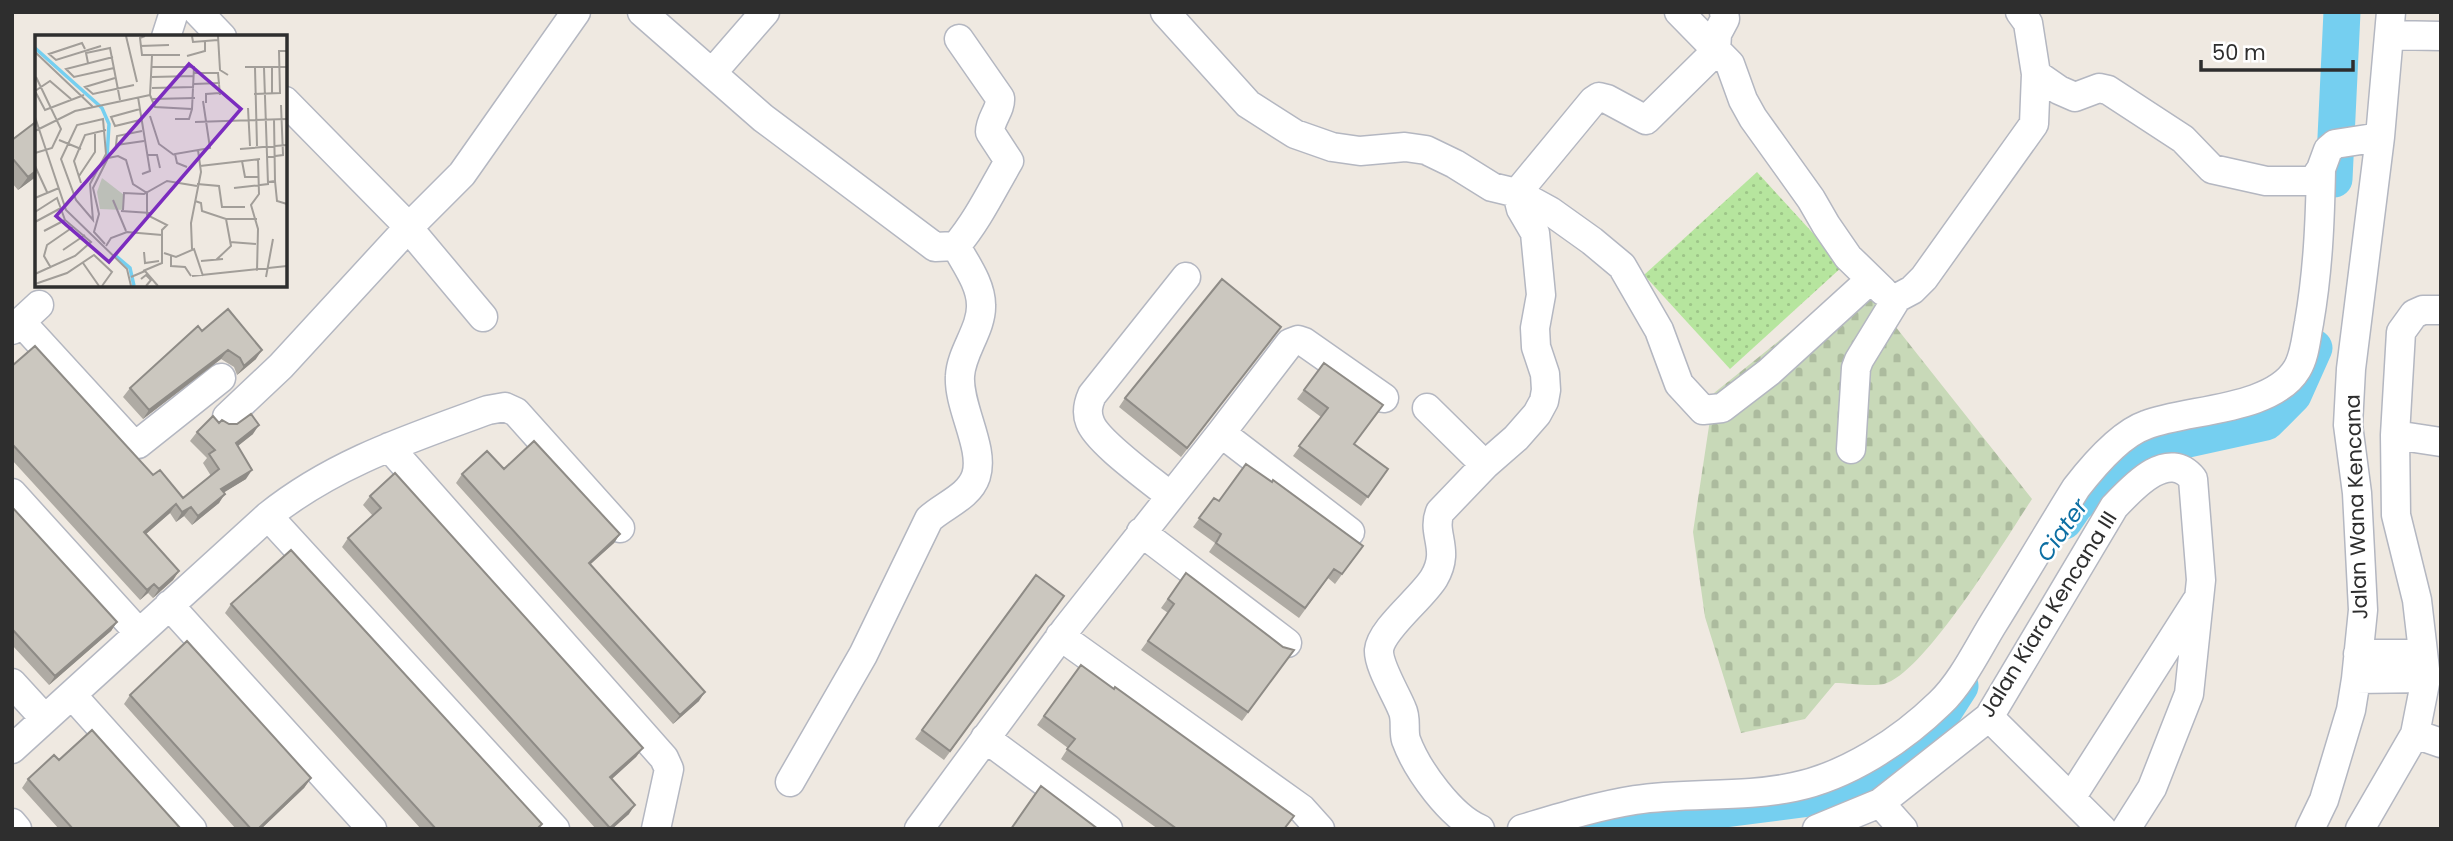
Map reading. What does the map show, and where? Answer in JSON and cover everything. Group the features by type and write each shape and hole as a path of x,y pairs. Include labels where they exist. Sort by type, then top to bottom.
{"street":[{"path":"167,35 174,12"},
{"path":"198,12 220,35"},
{"path":"227,417 281,366 408,228 462,174 576,12"},
{"path":"642,12 763,118 935,247 956,246 971,227 1009,161 990,132 1001,104 1000,98 959,39"},
{"path":"712,73 765,12"},
{"path":"1165,12 1248,104 1295,134 1332,147 1360,151 1405,147 1426,150 1492,187 1517,193 1550,211 1622,266 1659,330 1679,384 1703,410 1723,408 1769,372 1870,280"},
{"path":"1679,12 1730,64 1743,100 1760,128 1849,257 1886,294 1897,298"},
{"path":"1517,193 1599,97 1646,120 1716,51 1717,34 1725,19 1724,12"},
{"path":"1851,449 1856,368 1871,338 1897,298 1912,290 1924,278 2034,124 2036,74 2028,23 2020,12"},
{"path":"2390,24 2441,36"},
{"name":"Jalan Wana Kencana","path":"2309,829 2324,800 2351,710 2357,666 2362,597 2357,493 2348,425 2374,138 2390,24"},
{"path":"2036,74 2066,94 2075,96 2099,88 2113,92 2183,139 2212,169 2266,181 2308,181 2315,178 2328,150 2334,145 2374,138"},
{"path":"287,103 408,228 483,317"},
{"path":"1522,829 1583,811 1637,800 1739,795 1794,787 1854,765 1922,718 1941,702 1965,671 2076,488 2094,465 2144,425 2241,404 2274,389 2298,369 2304,352 2319,257 2321,169"},
{"path":"1480,829 1462,818 1413,759 1405,736 1405,715 1380,661 1379,649 1392,626 1434,578 1443,557 1436,521 1440,512 1537,414 1546,390 1545,374 1536,347 1535,328 1541,295 1535,233 1521,209 1517,193"},
{"path":"790,782 863,655 929,519 944,506 964,495 977,474 978,459 959,378 982,306 975,281 956,246"},
{"path":"1170,496 1099,437 1090,422 1087,407 1092,395 1186,277"},
{"path":"2360,829 2428,739 2424,666 2429,603 2396,515 2395,435 2401,332 2414,314 2423,310 2441,310"},
{"path":"24,319 131,442 138,444 221,378"},
{"path":"919,829 1060,636 1290,343 1298,340 1304,342 1384,398"},
{"path":"12,749 294,495 360,458 488,410 505,407 516,412 620,528"},
{"path":"1427,408 1485,465"},
{"path":"1221,433 1350,532"},
{"path":"2395,435 2441,442"},
{"path":"389,447 664,758 669,769 656,829"},
{"name":"Jalan Kiara Kencana III","path":"1817,829 1880,803 1989,717 2114,507 2133,486 2166,467 2178,467 2193,479 2202,580 2200,597"},
{"path":"12,494 139,633"},
{"path":"268,516 555,829"},
{"path":"1141,532 1287,643"},
{"path":"2071,798 2200,597"},
{"path":"2126,829 2152,788 2189,694 2200,597"},
{"path":"169,606 372,829"},
{"path":"1060,636 1302,809 1320,829"},
{"path":"2357,666 2424,666"},
{"path":"12,683 45,719"},
{"path":"72,695 192,829"},
{"path":"1989,717 2102,829"},
{"path":"985,738 1108,829"},
{"path":"1880,803 1903,829"},
{"path":"12,823 17,829"}],"green space":[{"path":"1757,172 1843,266 1730,369 1644,275"},
{"path":"1857,278 2032,499 1964,602 1942,631 1901,675 1879,685 1835,683 1805,719 1741,733 1705,617 1693,532 1714,393"}],"building":[{"path":"35,123 35,172 28,177 12,158 12,140"},
{"path":"1222,279 1281,327 1187,448 1125,398"},
{"path":"228,309 262,350 244,366 240,358 228,350 149,410 130,388 198,326 202,331"},
{"path":"35,346 153,475 160,470 183,498 219,469 209,454 215,450 197,432 213,416 219,423 222,420 237,424 251,414 259,425 236,443 252,470 221,489 225,494 198,516 191,507 182,512 176,504 144,532 179,571 159,589 154,584 147,590 12,444 12,366"},
{"path":"1324,363 1383,405 1354,444 1388,469 1368,497 1299,446 1328,408 1304,390"},
{"path":"534,441 620,534 589,563 705,692 680,715 462,474 487,451 504,469"},
{"path":"1246,464 1272,482 1273,480 1363,546 1342,574 1334,569 1305,608 1216,543 1221,534 1199,518 1214,498 1219,501"},
{"path":"395,473 643,748 610,777 635,805 610,828 348,538 381,508 370,496"},
{"path":"12,507 117,622 55,676 12,629"},
{"path":"291,550 542,824 537,829 436,829 231,604"},
{"path":"1186,573 1283,647 1294,650 1248,712 1148,641 1174,604 1168,599"},
{"path":"1036,575 1064,596 950,751 922,730"},
{"path":"187,641 311,778 258,829 251,829 130,695"},
{"path":"1081,665 1294,816 1284,829 1177,829 1067,749 1075,739 1044,716"},
{"path":"92,730 181,829 73,829 28,779 54,755 59,760"},
{"path":"1041,786 1098,829 1011,829"}],"waterway":[{"name":"Ciater","path":"2334,179 2342,12"},
{"name":"Ciater","path":"2064,521 2075,505 2116,466 2152,447 2266,422 2293,395 2314,348"},
{"name":"Ciater","path":"1567,829 1810,798 1919,750 1960,686"}]}
